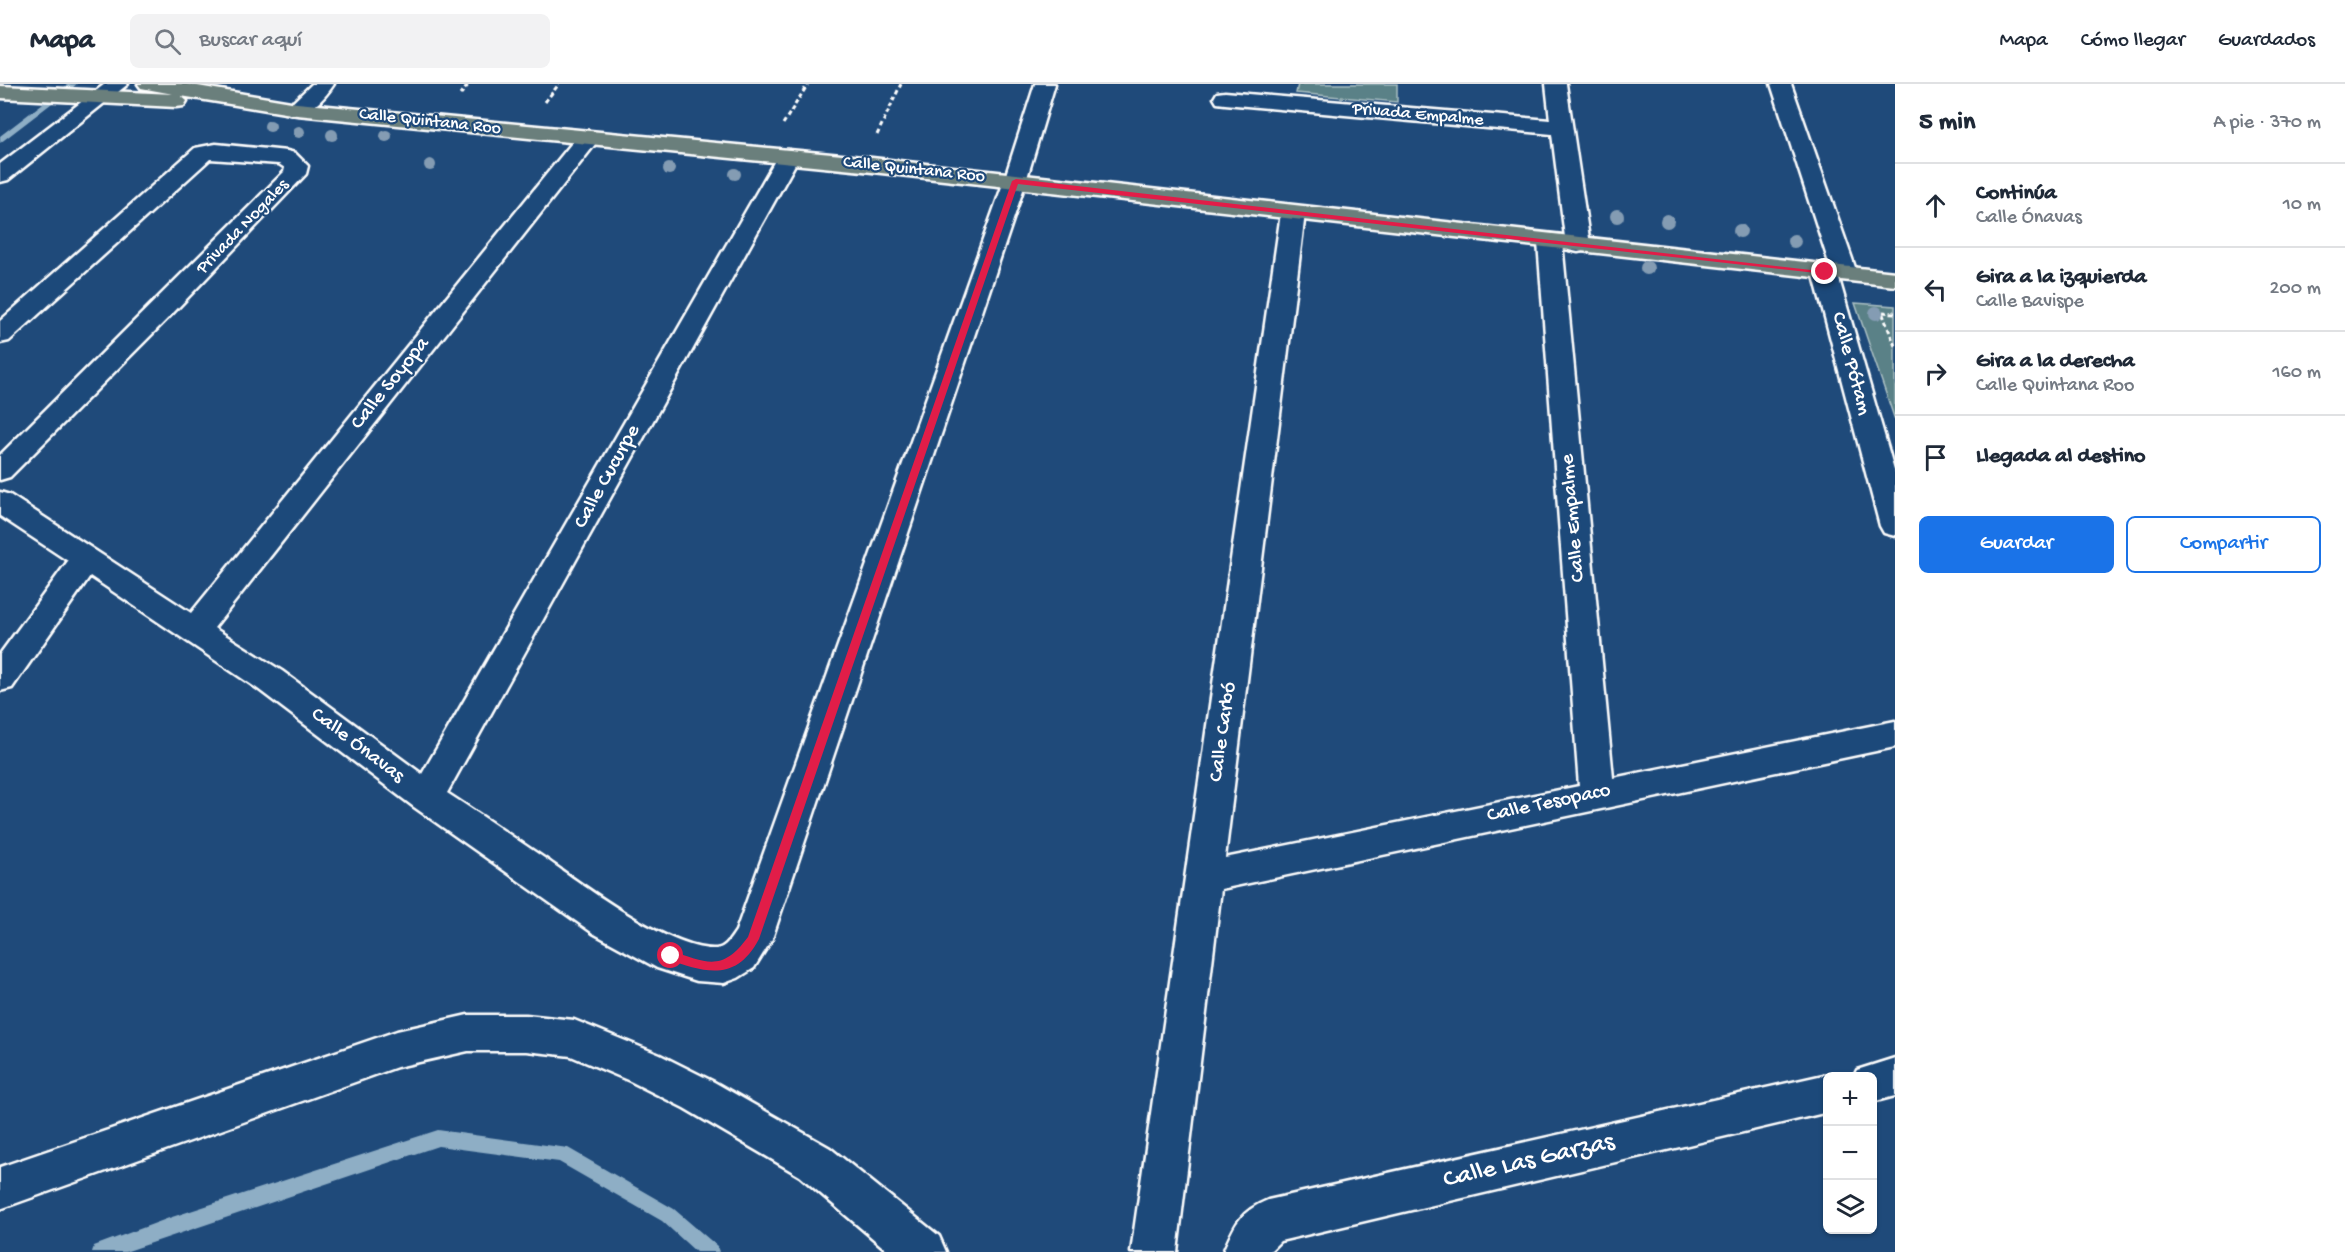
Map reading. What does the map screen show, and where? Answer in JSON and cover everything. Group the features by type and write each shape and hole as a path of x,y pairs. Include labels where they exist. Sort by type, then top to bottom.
{"main road":[{"name":"Calle Quintana Roo","path":"148,84 297,110 863,164 1564,244 1895,279"},
{"path":"5,92 100,92 297,110"}],"street":[{"path":"297,110 324,84"},
{"path":"1016,181 1045,84"},
{"name":"Calle Empalme","path":"1556,84 1562,128 1564,244 1597,794"},
{"name":"Calle Pótam","path":"1781,84 1835,273 1895,526"},
{"path":"0,175 100,92"},
{"name":"Privada Empalme","path":"1225,98 1274,93 1562,128"},
{"name":"Calle Soyopa","path":"195,630 588,138"},
{"name":"Privada Nogales","path":"0,335 203,153 216,150 287,158 297,166 295,174 238,233 0,471"},
{"name":"Calle Cucurpe","path":"427,797 776,156"},
{"name":"Calle Ónavas","path":"0,502 270,680 427,797 607,922 671,956 697,964 724,966 740,956 753,939 1016,181"},
{"name":"Calle Carbó","path":"1154,1252 1293,213"},
{"path":"0,679 86,558"},
{"name":"Calle Tesopaco","path":"1204,877 1895,734"},
{"path":"0,1188 397,1049 468,1033 526,1033 574,1038 645,1068 699,1095 815,1162 923,1252"},
{"path":"1877,1082 1895,1077"},
{"name":"Calle Las Garzas","path":"1246,1252 1256,1233 1268,1222 1823,1094"}],"path":[{"path":"776,156 808,84"},
{"path":"863,164 901,84"},
{"path":"1895,314 1882,312 1895,346"}],"green space":[{"path":"1298,84 1397,84 1397,102 1296,93"},
{"path":"1855,303 1895,306 1895,420"}],"waterway":[{"path":"0,140 73,84"},
{"path":"101,1252 169,1227 438,1138 562,1154 668,1215 710,1252"}],"route":[{"path":"671,956 697,964 724,966 740,956 753,939 1016,181 1825,272"}]}
